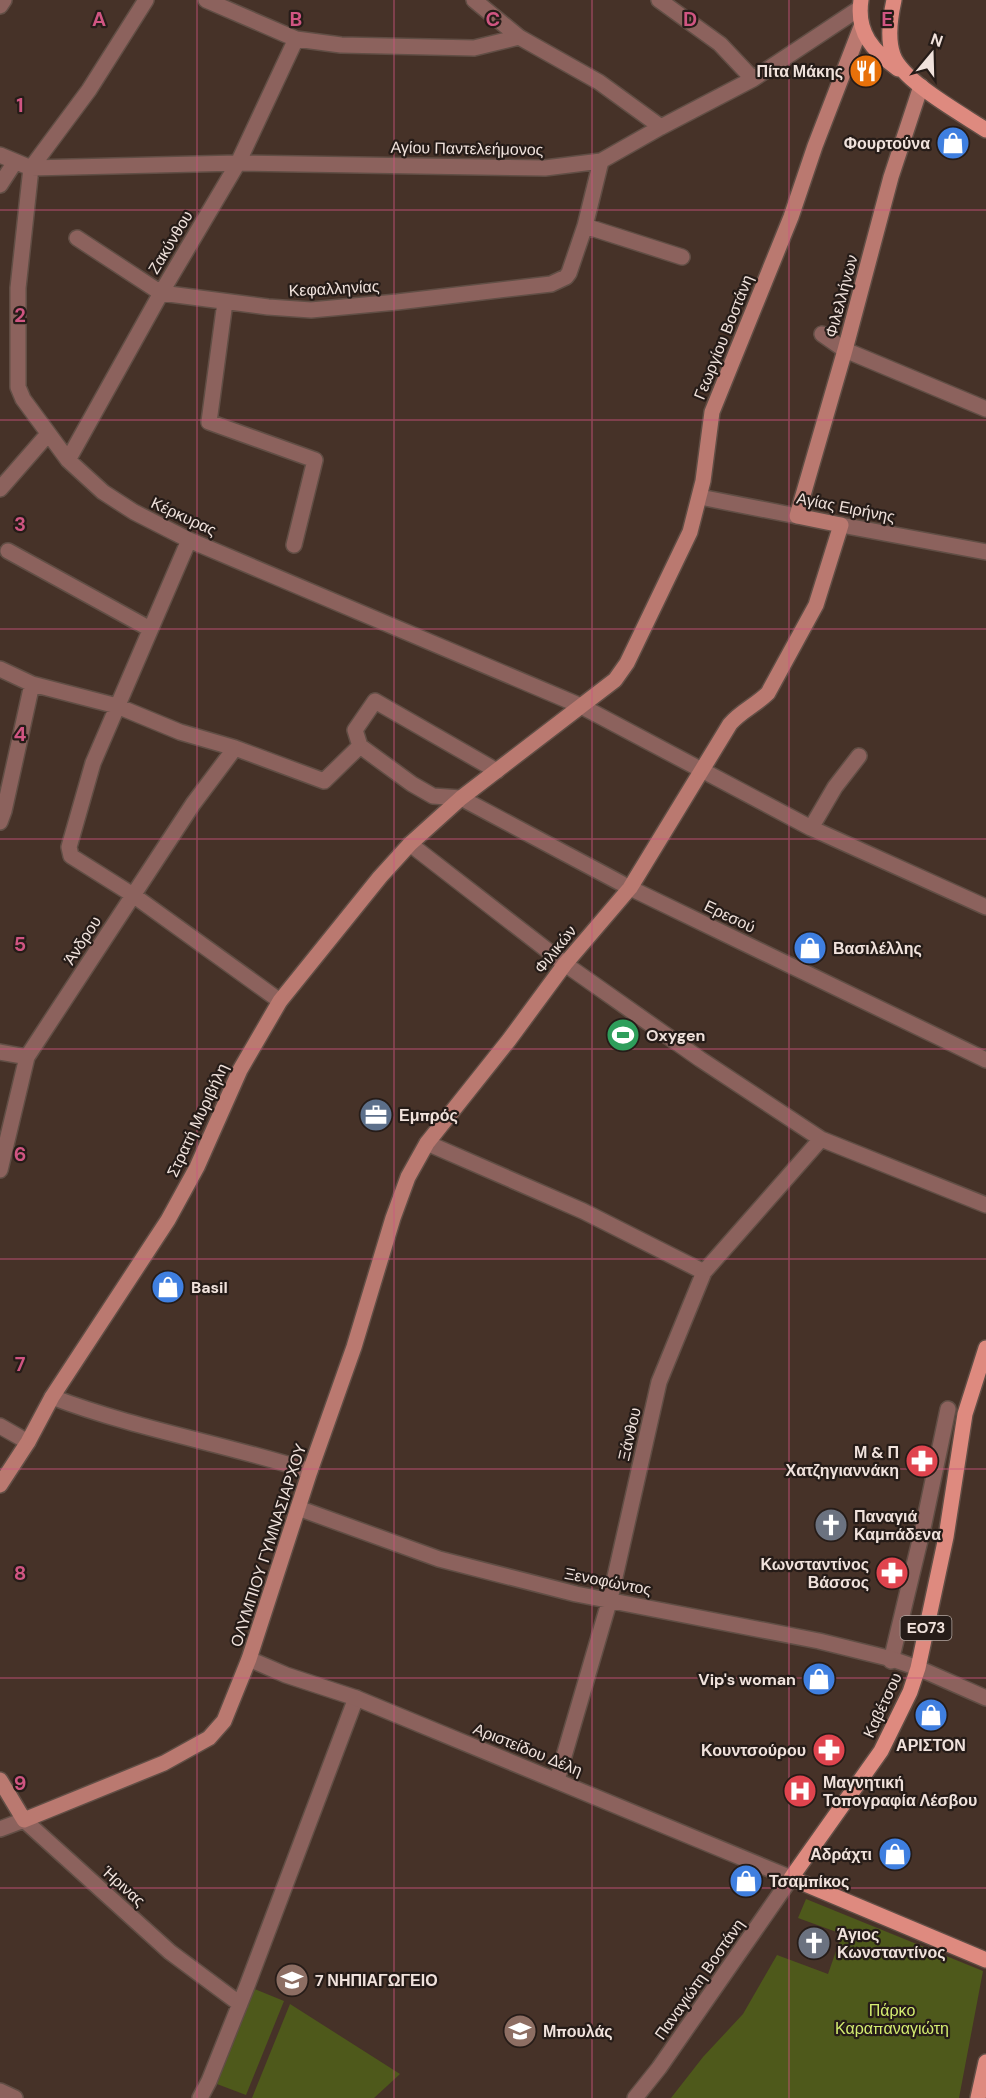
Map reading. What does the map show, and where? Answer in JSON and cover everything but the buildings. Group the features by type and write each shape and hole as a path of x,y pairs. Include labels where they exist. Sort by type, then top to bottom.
{"main road":[{"path":"894,0 890,25 893,56 906,75"},
{"path":"860,4 861,27 874,49 921,86 986,130"},
{"name":"Γεωργίου Βοστάνη","path":"461,798 615,680 627,663 690,532 705,469 712,412 791,217 815,146 861,27"},
{"name":"Φιλελλήνων","path":"797,516 845,350 891,177 921,86"},
{"name":"Αγίας Ειρήνης","path":"797,516 841,525"},
{"path":"700,771 734,719 768,693 816,605 841,525"},
{"name":"Φιλικών","path":"427,1143 565,964 630,888 700,771"},
{"name":"Στρατή Μυριβήλη","path":"0,1485 28,1442 52,1397 168,1220 197,1167 240,1070 280,1001 380,877 410,844 461,798"},
{"name":"ΟΛΥΜΠΙΟΥ ΓΥΜΝΑΣΙΑΡΧΟΥ","path":"24,1820 164,1763 209,1738 224,1720 249,1659 310,1471 354,1347 393,1218 408,1177 427,1143"},
{"name":"Καβέτσου","path":"791,1878 880,1751 910,1692 918,1668 946,1537 965,1414 986,1348"},
{"name":"Ήρινας","path":"0,1780 24,1820"},
{"path":"791,1878 986,1960"},
{"path":"978,2098 986,2062"}],"street":[{"path":"0,6 4,0"},
{"path":"0,155 31,168 89,90 146,0"},
{"path":"206,0 296,39 340,45 474,48 519,37"},
{"path":"474,0 519,37 598,82 661,127"},
{"path":"659,0 720,44 753,79"},
{"name":"Αγίου Παντελεήμονος","path":"31,168 238,163 545,168 602,161 753,79 860,4"},
{"name":"Ζακύνθου","path":"68,460 161,293 238,163 296,39"},
{"path":"602,161 585,226 682,257"},
{"path":"0,185 15,162"},
{"name":"Κέρκυρας","path":"31,168 18,288 18,387 23,399 68,460 103,492 134,512 189,540 581,706 811,828 986,907"},
{"name":"Κεφαλληνίας","path":"77,238 161,293 268,307 321,309 542,285 562,280 569,273 585,226"},
{"path":"225,302 209,422 315,460 294,545"},
{"path":"822,334 845,350 986,409"},
{"path":"0,489 48,434"},
{"name":"Αγίας Ειρήνης","path":"699,497 797,516"},
{"name":"Αγίας Ειρήνης","path":"841,525 986,552"},
{"path":"189,540 93,763 69,847 71,856 77,861 133,895 280,1001"},
{"path":"8,551 150,629"},
{"path":"0,669 32,684 117,706 180,732 235,747 324,781 360,746"},
{"path":"0,822 32,684"},
{"path":"461,798 433,796 360,746 356,730 375,701 497,771"},
{"name":"Άνδρου","path":"0,1170 27,1057 192,804 235,747"},
{"path":"811,828 835,787 859,756"},
{"name":"Ερεσού","path":"461,798 630,888 986,1060"},
{"path":"410,844 565,964 700,1059 821,1139 986,1205"},
{"path":"0,1052 27,1057"},
{"name":"Ξάνθου","path":"557,1780 610,1599 660,1382 704,1272 821,1139"},
{"path":"427,1143 583,1211 704,1272"},
{"path":"52,1397 82,1409 236,1449 310,1471"},
{"path":"891,1660 923,1528 948,1409"},
{"path":"0,1426 28,1442"},
{"name":"Ξενοφώντος","path":"298,1508 439,1559 576,1594 819,1641 918,1668 986,1698"},
{"name":"Αριστείδου Δέλη","path":"249,1659 286,1675 356,1698 791,1878"},
{"path":"200,2098 240,2004 356,1698"},
{"name":"ΟΛΥΜΠΙΟΥ ΓΥΜΝΑΣΙΑΡΧΟΥ","path":"0,1829 24,1820"},
{"name":"Ήρινας","path":"24,1820 170,1952 240,2004"},
{"name":"Παναγιώτη Βοστάνη","path":"635,2098 659,2068 791,1878"},
{"path":"0,2091 15,2098"}],"green space":[{"name":"Πάρκο Καραπαναγιώτη","path":"806,1899 983,1971 959,2098 671,2098 703,2057 743,2014 777,1955 828,1974 842,1934 798,1918"},
{"path":"247,1986 284,2001 246,2095 209,2081"},
{"path":"290,2004 400,2074 374,2098 252,2098"}],"place":[{"name":"Πίτα Μάκης","path":"866,71"},
{"name":"Φουρτούνα","path":"953,143"},
{"name":"Βασιλέλλης","path":"810,948"},
{"name":"Oxygen","path":"623,1035"},
{"name":"Εμπρός","path":"376,1115"},
{"name":"Basil","path":"168,1287"},
{"name":"Μ & Π Χατζηγιαννάκη","path":"922,1461"},
{"name":"Παναγιά Καμπάδενα","path":"831,1525"},
{"name":"Κωνσταντίνος Βάσσος","path":"892,1573"},
{"name":"Vip's woman","path":"819,1679"},
{"name":"ΑΡΙΣΤΟΝ","path":"931,1715"},
{"name":"Κουντσούρου","path":"829,1750"},
{"name":"Μαγνητική Τοπογραφία Λέσβου","path":"800,1791"},
{"name":"Αδράχτι","path":"895,1854"},
{"name":"Τσαμπίκος","path":"746,1881"},
{"name":"Άγιος Κωνσταντίνος","path":"814,1943"},
{"name":"7 ΝΗΠΙΑΓΩΓΕΙΟ","path":"292,1980"},
{"name":"Μπουλάς","path":"520,2031"}]}
